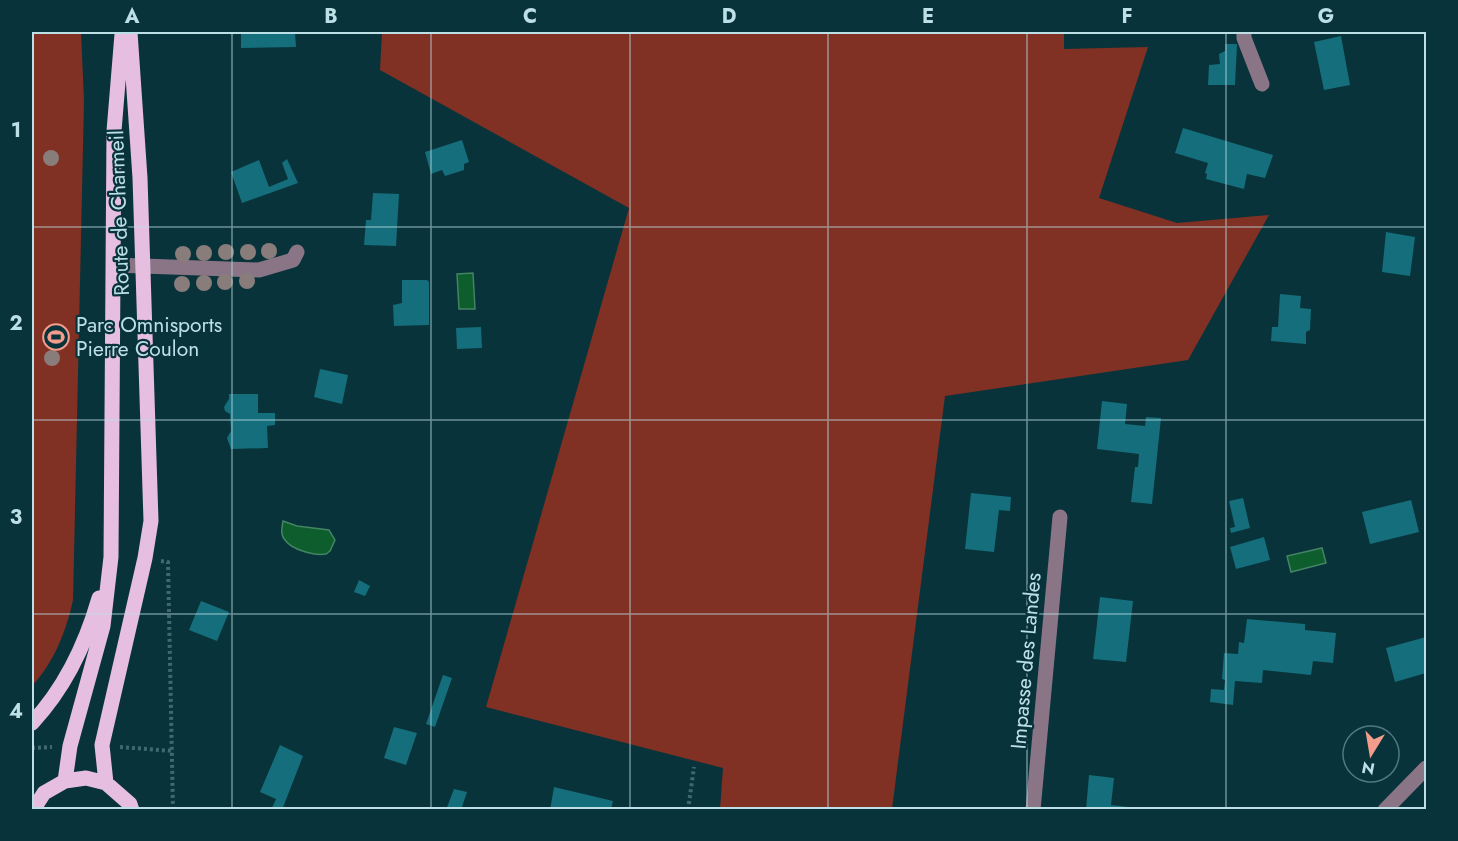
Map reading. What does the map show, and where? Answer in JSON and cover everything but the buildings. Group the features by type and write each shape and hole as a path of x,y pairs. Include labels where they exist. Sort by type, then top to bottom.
{"main road":[{"name":"Route de Charmeil","path":"65,781 70,746 103,626 111,557 114,131 123,32"},
{"name":"Route de Charmeil","path":"106,783 102,745 146,558 150,521 140,178 130,32"},
{"path":"32,723 66,679 93,619 111,557"},
{"path":"33,810 44,793 65,781 86,778 106,783 134,808"}],"street":[{"path":"1244,32 1244,38 1262,84"},
{"path":"114,265 259,270 293,260 297,252"},
{"name":"Impasse des Landes","path":"1033,810 1060,517"},
{"path":"1385,810 1426,768"}],"path":[{"path":"168,562 173,810"},
{"path":"688,810 694,767"}],"shaded area":[{"name":"Parc Omnisports Pierre Coulon","path":"32,32 81,32 84,101 73,600 58,646 47,667 32,686"},
{"path":"382,32 1064,32 1064,49 1148,47 1099,198 1177,223 1269,215 1188,360 945,396 892,809 720,809 723,768 486,707 629,208 380,70"},
{"path":"473,273 475,309 459,309 457,274"},
{"path":"283,521 297,526 329,530 335,540 330,551 326,554 304,552 288,544 282,536"},
{"path":"1322,548 1326,563 1291,572 1287,556"}],"place":[{"name":"Parc Omnisports Pierre Coulon","path":"56,337"}]}
